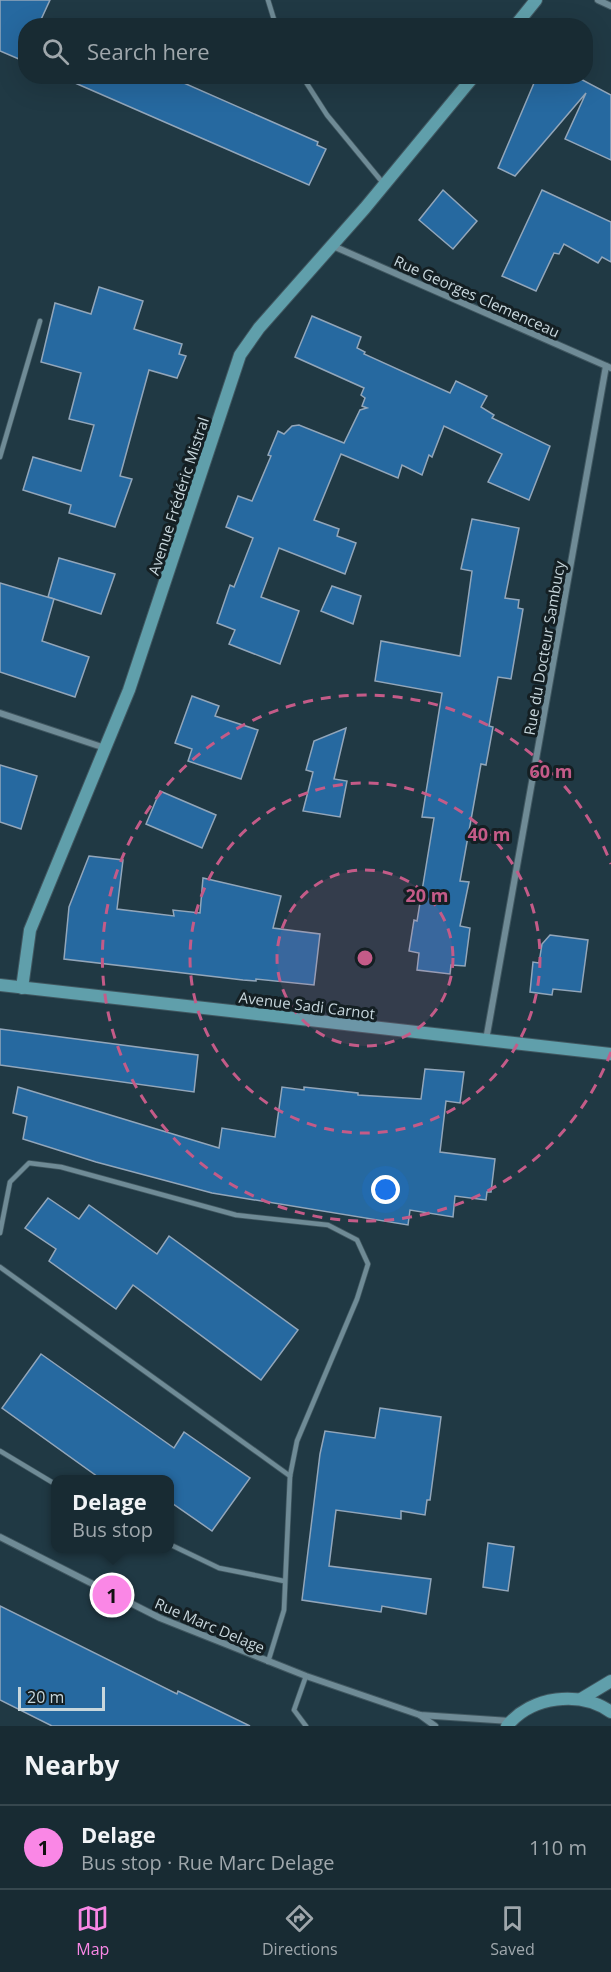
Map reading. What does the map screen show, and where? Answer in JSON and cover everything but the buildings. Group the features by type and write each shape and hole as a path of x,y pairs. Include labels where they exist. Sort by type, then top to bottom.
{"street":[{"path":"521,18 536,0"},
{"path":"598,0 611,6"},
{"name":"Avenue Frédéric Mistral","path":"22,987 30,930 129,690 240,355 259,328 333,246 467,84"},
{"name":"Rue Georges Clemenceau","path":"333,246 609,367"},
{"name":"Rue du Docteur Sambucy","path":"486,1041 609,367"},
{"path":"0,713 105,748"},
{"name":"Avenue Sadi Carnot","path":"0,985 611,1054"},
{"name":"Rue Marc Delage","path":"0,1536 160,1618 268,1662 420,1715 509,1724"},
{"path":"581,1699 611,1682"},
{"path":"509,1724 532,1707 556,1699 581,1699 604,1707 611,1712"},
{"name":"Rue Marc Delage","path":"420,1715 435,1726"}],"lane":[{"path":"268,0 274,18"},
{"path":"308,84 327,115 384,185"},
{"path":"0,457 40,321"},
{"path":"0,1233 10,1182 29,1163 62,1167 236,1215 328,1225 357,1240 368,1264 357,1299 297,1441 291,1476 284,1610 268,1662"},
{"path":"0,1267 291,1476"},
{"path":"0,1451 51,1482"},
{"path":"174,1546 219,1568 284,1581"},
{"path":"306,1676 294,1710 306,1726"}],"place":[{"name":"Delage","path":"112,1595"}]}
